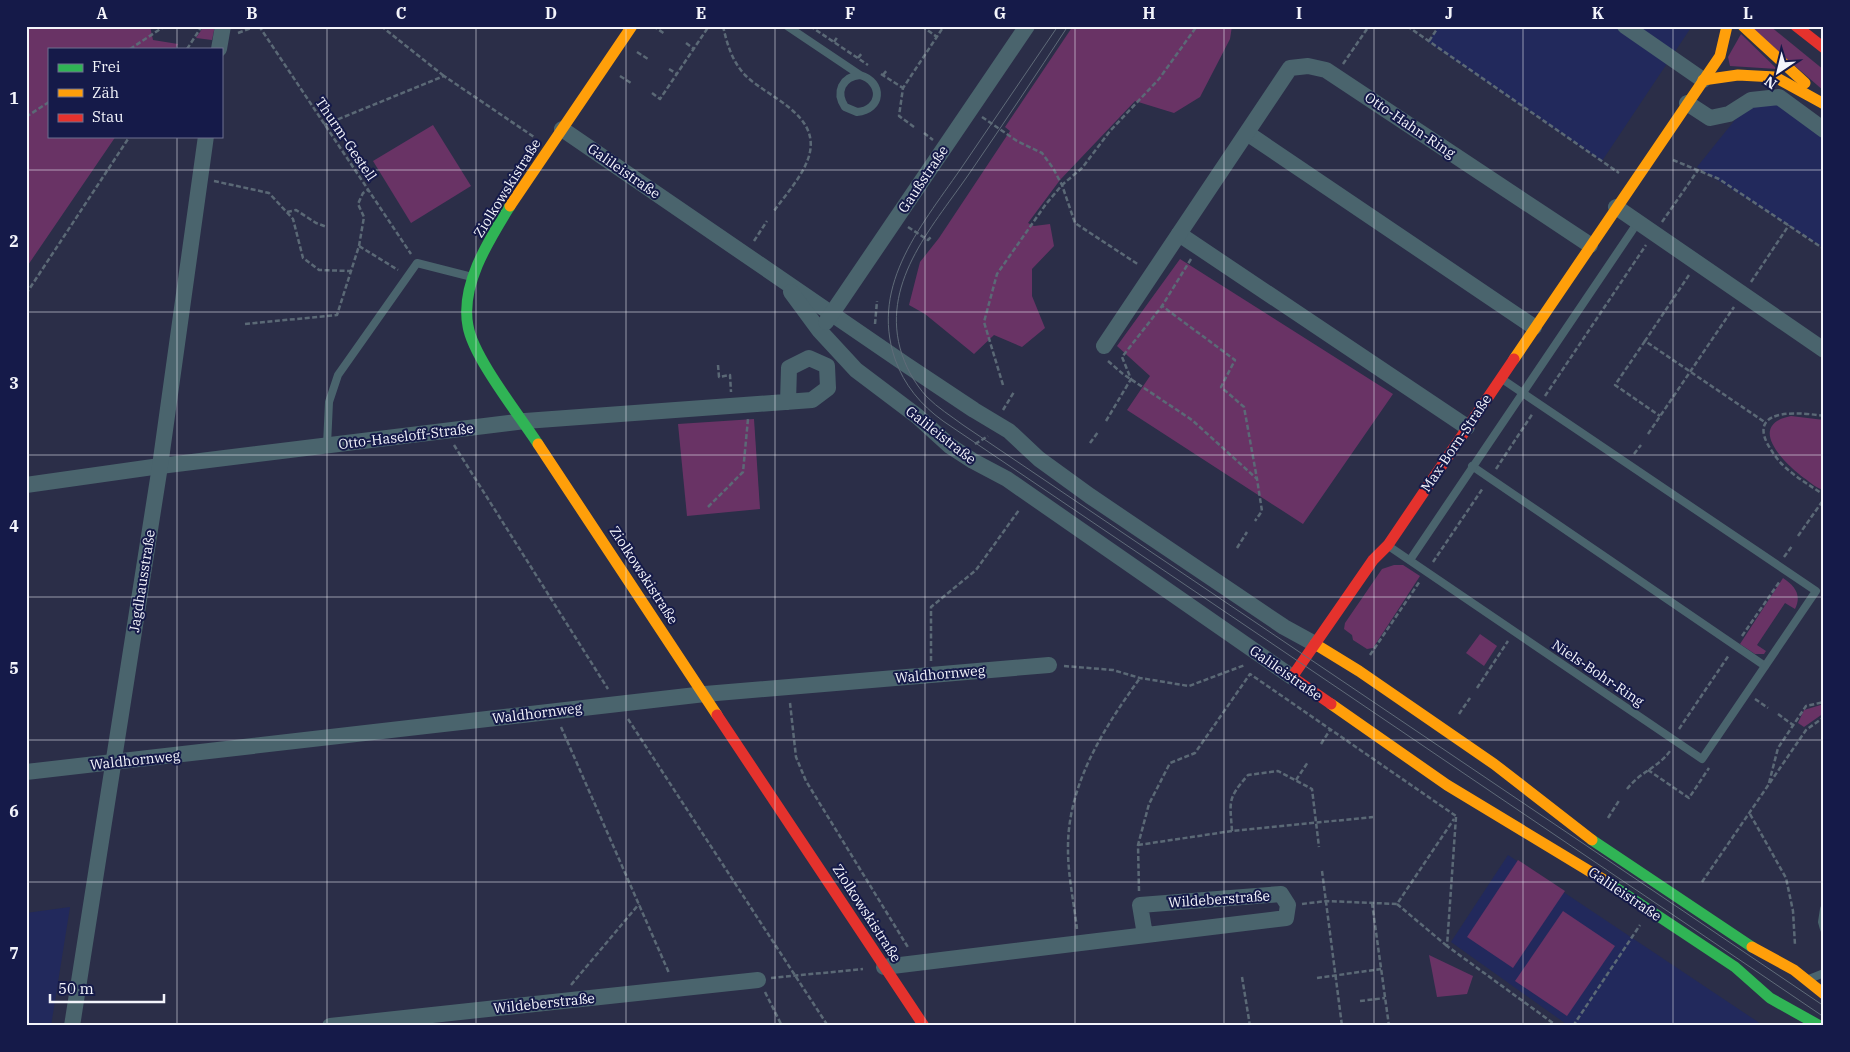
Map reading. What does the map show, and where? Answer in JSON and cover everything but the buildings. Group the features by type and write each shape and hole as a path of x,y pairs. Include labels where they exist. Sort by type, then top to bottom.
{"main road":[{"path":"562,129 632,26"},
{"name":"Max-Born-Straße","path":"1292,677 1374,560 1388,545 1534,327 1720,56 1727,26"},
{"path":"1743,26 1824,102"},
{"path":"1796,26 1824,48"},
{"path":"1703,80 1738,75 1775,77 1824,102"},
{"name":"Ziolkowskistraße","path":"562,129 495,232 474,278 467,306 467,328 471,343 525,421 924,1026"},
{"name":"Galileistraße","path":"1315,644 1359,671 1494,764 1590,838 1746,944 1770,955 1807,979 1824,994"},
{"name":"Galileistraße","path":"1292,677 1447,784 1544,841 1735,967 1770,998 1820,1026"}],"street":[{"name":"Gaußstraße","path":"819,330 1027,26"},
{"path":"1625,26 1703,80"},
{"path":"219,48 222,29"},
{"name":"Otto-Hahn-Ring","path":"1104,346 1290,68 1308,66 1326,70 1590,245"},
{"path":"1687,103 1710,118 1729,114 1751,100 1779,97 1824,130"},
{"name":"Galileistraße","path":"562,129 968,407 995,422 1021,441 1039,459 1090,496 1284,627 1315,644"},
{"path":"1247,134 1534,327"},
{"name":"Jagdhausstraße","path":"72,1026 160,466 206,138"},
{"path":"1616,207 1824,350"},
{"path":"1179,234 1467,428"},
{"name":"Galileistraße","path":"784,282 819,330 856,370 917,416 950,446 972,462 1007,479 1292,677"},
{"name":"Otto-Haseloff-Straße","path":"26,485 160,466 525,421 788,402"},
{"name":"Waldhornweg","path":"26,772 705,694 1049,665"},
{"name":"Wildeberstraße","path":"884,967 1286,918 1288,905 1281,894 1140,905"},
{"path":"1140,905 1145,935"},
{"name":"Wildeberstraße","path":"330,1026 758,980"}],"lane":[{"path":"787,26 860,75 872,80 877,92 877,98 869,109 857,112 845,107 840,95 840,89 848,78 860,75"},
{"name":"Max-Born-Straße","path":"1410,560 1638,222"},
{"path":"327,445 328,402 338,375 417,263 474,278"},
{"name":"Niels-Bohr-Ring","path":"1388,545 1702,759 1816,591 1540,403 1500,378"},
{"path":"1472,466 1765,666"},
{"path":"1824,909 1822,922 1824,929"},
{"path":"1807,979 1824,973"}],"path":[{"path":"132,48 165,26"},
{"path":"188,48 202,26"},
{"path":"222,29 234,33 251,30 258,26"},
{"name":"Thurm-Gestell","path":"258,26 417,263"},
{"path":"381,26 444,76 550,148"},
{"path":"653,26 665,34"},
{"path":"652,93 660,99 709,26"},
{"path":"723,26 727,44 734,60 744,74 800,117 808,129 811,144 809,156 774,211"},
{"path":"810,26 903,88"},
{"path":"922,26 937,37"},
{"path":"914,127 899,116 903,88 944,26"},
{"path":"1003,385 984,322 997,274 1046,204 1062,185 1082,168 1110,130 1159,79 1197,26"},
{"path":"1336,76 1369,26"},
{"path":"1407,26 1633,182"},
{"path":"1428,42 1439,26"},
{"path":"834,42 838,36"},
{"path":"686,43 694,49"},
{"path":"634,50 648,59"},
{"path":"858,58 862,53"},
{"path":"669,69 677,74"},
{"path":"883,75 887,70"},
{"path":"617,74 631,83"},
{"path":"324,125 444,76"},
{"path":"26,116 48,103"},
{"path":"970,109 1017,141 1042,153 1062,185 1075,223 1152,274"},
{"path":"26,294 129,138"},
{"path":"1654,152 1719,179 1824,249"},
{"path":"1359,671 1698,170"},
{"path":"200,180 269,193 293,219 303,258 319,270 351,271"},
{"path":"245,324 336,315 359,246 364,217 358,204 363,193 368,190"},
{"path":"287,212 296,210 316,223 327,227"},
{"path":"896,219 928,240 930,237"},
{"path":"744,254 767,221"},
{"path":"1648,434 1789,225"},
{"path":"359,246 408,276"},
{"path":"1131,379 1122,357 1162,306 1198,247"},
{"path":"1660,416 1615,385 1697,263"},
{"path":"1162,306 1235,360 1221,386 1244,407 1262,511 1255,521"},
{"path":"1645,341 1766,423"},
{"path":"1104,346 1103,355 1107,360 1131,379 1192,420 1257,478"},
{"path":"708,507 743,472 741,406 730,376 719,377 718,365"},
{"path":"1106,421 1131,379"},
{"path":"1824,416 1783,414 1775,416 1766,423 1764,432 1766,440 1785,468 1824,495"},
{"path":"445,431 618,704 828,1026"},
{"path":"1090,443 1098,432"},
{"path":"1798,536 1824,499"},
{"path":"931,675 931,607 976,570 1019,510"},
{"path":"1237,548 1248,532"},
{"path":"1477,688 1515,631"},
{"path":"1049,665 1113,670 1140,678 1190,686 1245,665"},
{"path":"1140,905 1138,845 1149,804 1170,763 1195,754 1250,674 1456,817"},
{"path":"1079,943 1068,850 1071,812 1087,765 1110,720 1140,678"},
{"path":"788,687 796,757 806,781 917,963"},
{"path":"1459,714 1470,698"},
{"path":"1769,785 1778,748 1793,725 1806,706 1824,702"},
{"path":"1323,725 1335,707"},
{"path":"554,712 676,988"},
{"path":"1778,714 1793,725"},
{"path":"1702,882 1806,730 1824,716"},
{"path":"1321,744 1330,730"},
{"path":"1627,789 1636,777 1664,760 1676,741"},
{"path":"1296,780 1308,762"},
{"path":"1232,831 1230,802 1233,792 1248,775 1278,771 1312,789 1319,847"},
{"path":"1435,802 1447,784"},
{"path":"1397,904 1469,798"},
{"path":"1608,818 1620,799"},
{"path":"1750,813 1786,878 1794,911 1795,945"},
{"path":"1138,845 1232,831 1373,817"},
{"path":"1447,946 1456,817"},
{"path":"1322,871 1342,1026"},
{"path":"1288,905 1326,902 1397,904 1447,946 1558,1026"},
{"path":"1372,903 1389,1026"},
{"path":"557,1001 639,904"},
{"path":"1573,1026 1650,911"},
{"path":"782,1026 758,980 884,967"},
{"path":"1317,978 1381,969"},
{"path":"1242,977 1250,1026"},
{"path":"1360,1000 1385,998"}],"shaded area":[{"path":"26,26 150,26 153,40 178,44 176,48 48,48 48,138 115,138 26,268"},
{"path":"204,26 215,26 212,40 196,38"},
{"path":"1073,26 1232,26 1230,39 1200,97 1174,113 1135,101 1060,180 1028,223 1034,226 1050,224 1054,246 1032,269 1032,296 1045,328 1022,347 994,335 974,354 925,314 909,305 920,262 939,238 1010,131 1005,127"},
{"path":"1439,26 1692,26 1602,161 1428,42"},
{"path":"1749,26 1770,26 1824,70 1824,91"},
{"path":"1741,34 1777,69 1730,66 1728,57"},
{"path":"1779,97 1824,130 1824,248 1697,167 1751,100"},
{"path":"433,125 471,186 411,223 373,161"},
{"path":"1180,259 1393,394 1303,524 1127,410 1150,376 1117,346"},
{"path":"1791,416 1824,420 1824,490 1816,487 1796,472 1779,455 1773,445 1770,436 1771,428 1778,421"},
{"path":"754,419 760,509 687,516 678,424"},
{"path":"1394,565 1403,565 1420,576 1373,648 1367,649 1353,640 1352,635 1344,629 1345,623 1382,569"},
{"path":"1783,578 1796,591 1797,604 1795,609 1785,603 1757,645 1766,651 1764,654 1755,654 1740,644"},
{"path":"1480,634 1497,646 1484,666 1466,653"},
{"path":"1824,704 1824,713 1804,727 1798,723 1804,710"},
{"path":"1508,855 1764,1026 1569,1026 1451,942"},
{"path":"1518,860 1565,891 1513,968 1467,937"},
{"path":"70,907 51,1026 26,1026 26,913"},
{"path":"1563,911 1615,946 1567,1016 1515,981"},
{"path":"1429,955 1473,976 1467,994 1437,997"}],"tram line":[{"path":"1058,26 918,232 905,255 895,279 889,305 889,331 895,359 903,377 914,394 943,421 1824,1017"},
{"path":"1068,26 996,135 928,232 915,253 905,276 898,299 896,323 904,361 922,392 963,425 1824,1006"}],"traffic: fast":[{"path":"510,206 485,248 472,279 468,295 468,326 478,353 487,369 538,444"},
{"path":"1592,840 1752,947"},
{"path":"1604,880 1735,967 1770,998 1820,1026"}],"traffic: slow":[{"path":"510,206 632,26"},
{"path":"1514,359 1720,56 1727,26"},
{"path":"1743,26 1805,83"},
{"path":"1703,80 1738,75 1775,77 1824,104"},
{"path":"538,444 717,715"},
{"path":"1315,644 1359,671 1494,764 1592,840"},
{"path":"1331,704 1447,785 1604,880"},
{"path":"1752,947 1794,970 1824,994"}],"traffic: jam":[{"path":"1796,26 1824,48"},
{"path":"1331,704 1292,677 1373,560 1388,545 1514,359"},
{"path":"717,715 924,1026"}]}
